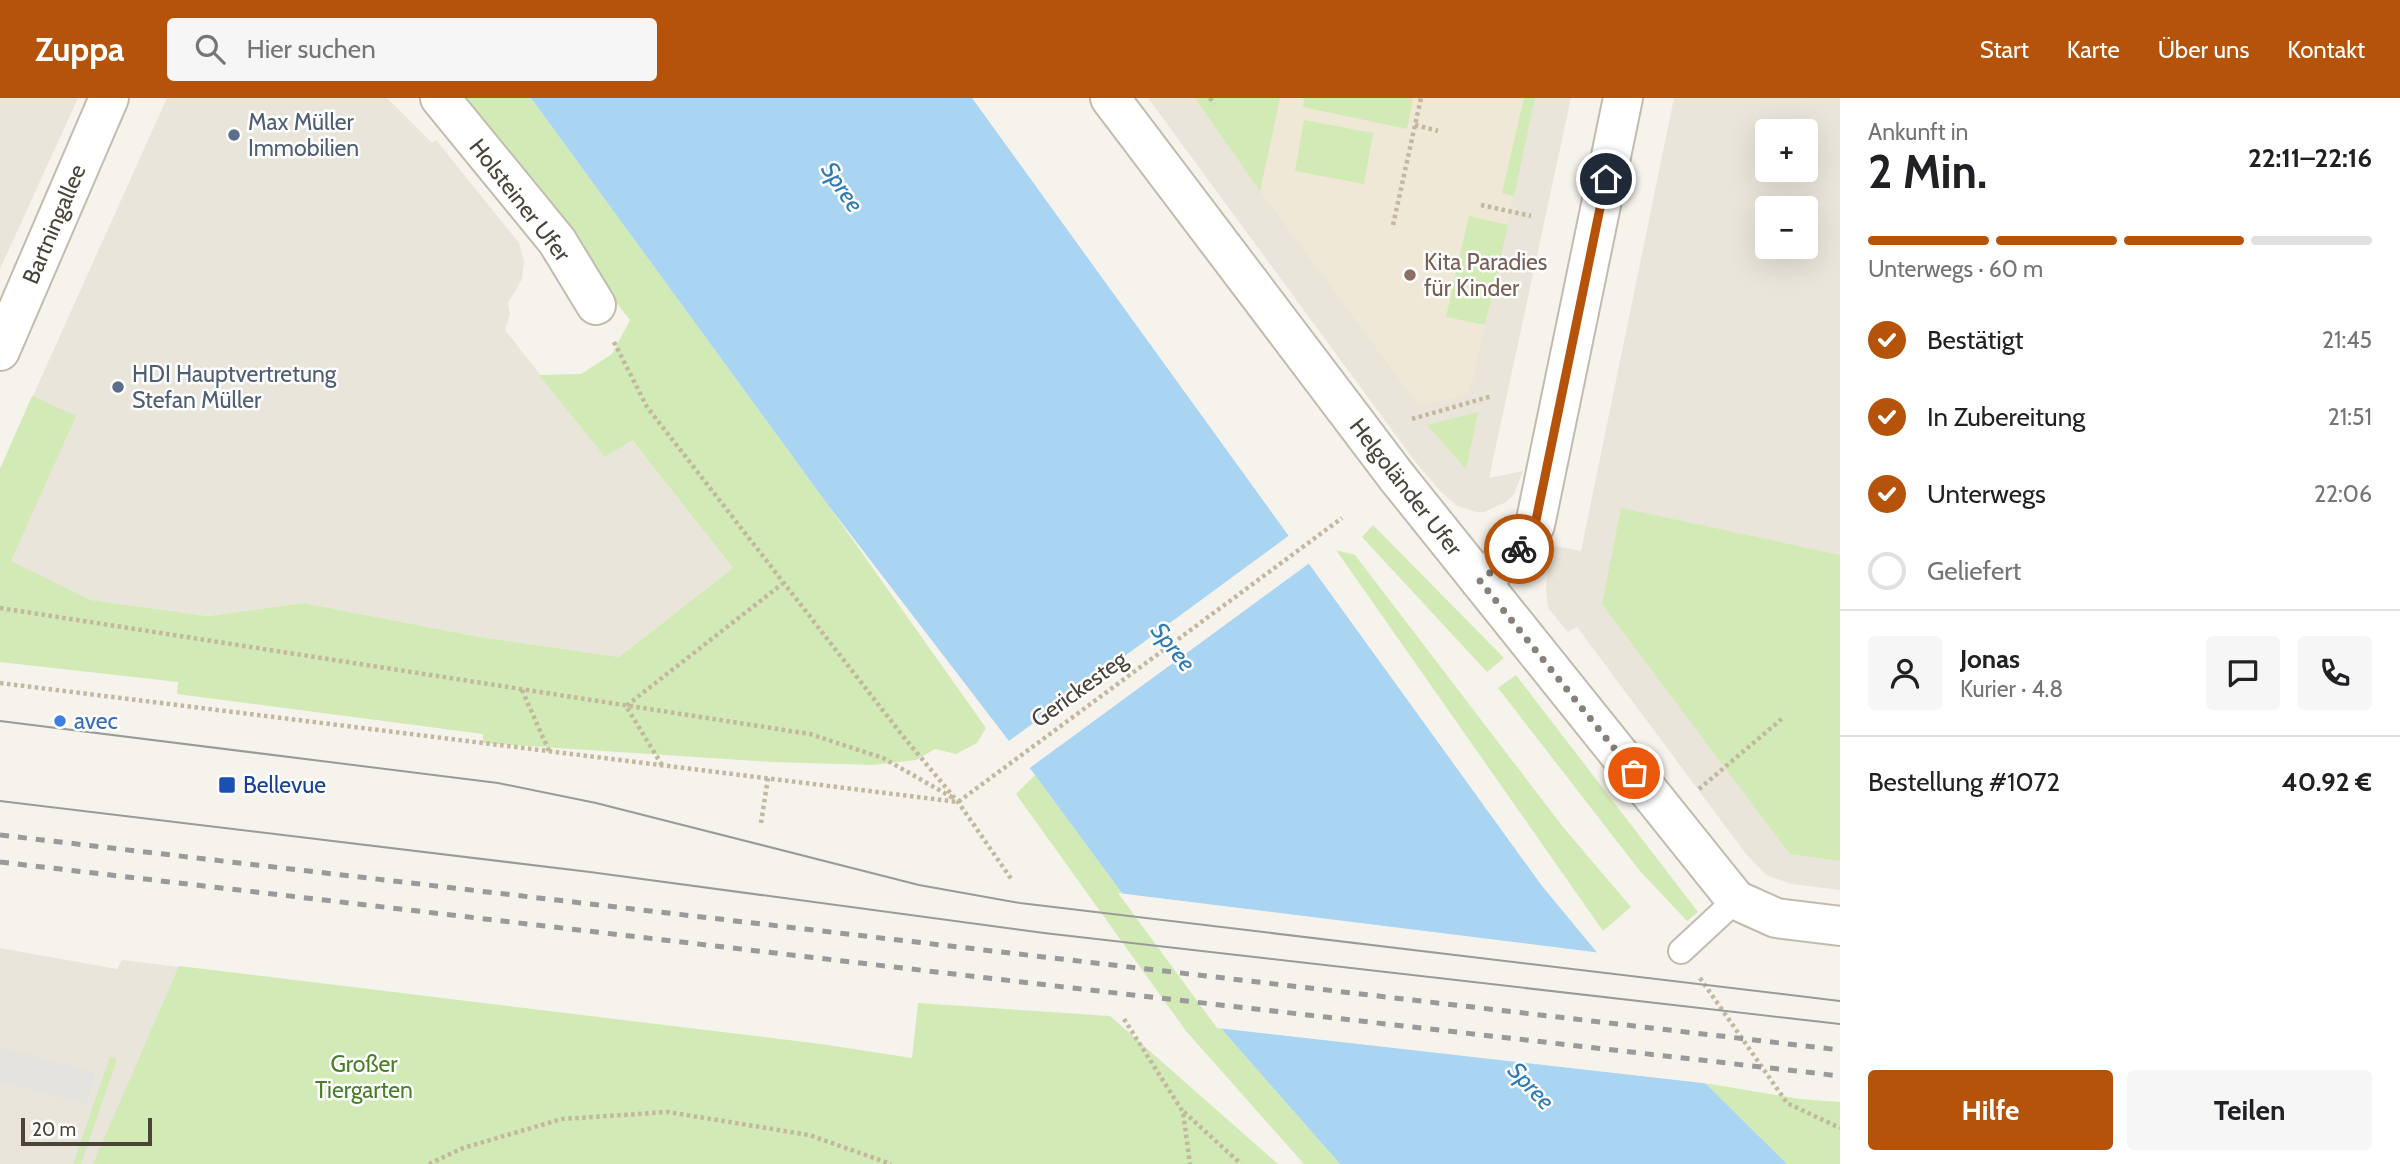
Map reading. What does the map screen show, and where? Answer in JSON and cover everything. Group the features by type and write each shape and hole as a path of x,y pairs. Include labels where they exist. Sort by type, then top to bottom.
{"street":[{"name":"Bartningallee","path":"0,351 109,98"},
{"name":"Holsteiner Ufer","path":"440,98 557,241 596,305"},
{"name":"Helgoländer Ufer","path":"1110,98 1396,476 1736,900 1776,919 1840,926"},
{"path":"1480,581 1525,544 1535,525 1623,98"}],"lane":[{"path":"1681,951 1736,900"}],"path":[{"path":"1210,98 1214,104"},
{"path":"1393,225 1421,98"},
{"path":"1415,125 1438,131"},
{"path":"1481,205 1531,215"},
{"path":"617,348 647,407 782,584 902,736 958,802 1012,880"},
{"path":"1412,419 1492,396"},
{"name":"Gerickesteg","path":"958,802 1342,518"},
{"path":"626,706 782,584"},
{"path":"0,608 810,734 883,758 958,802"},
{"path":"0,683 958,802"},
{"path":"522,690 549,751"},
{"path":"626,706 663,766"},
{"path":"1698,790 1784,717"},
{"path":"761,823 768,778"},
{"path":"1681,951 1787,1103 1840,1128"},
{"path":"1124,1019 1183,1112 1241,1164"},
{"path":"429,1164 463,1148 562,1119 668,1112 809,1135 891,1164"},
{"path":"1183,1112 1190,1164"}],"shaded area":[{"path":"0,98 78,98 0,269"},
{"path":"167,98 387,98 432,143 436,140 519,243 524,261 522,279 508,303 510,315 505,330 605,457 631,439 733,568 619,657 474,636 304,603 208,616 91,600 0,556 0,469"},
{"path":"1148,98 1571,98 1489,478 1523,471 1514,494 1506,502 1484,512 1476,512 1457,506 1440,491 1414,460"},
{"name":"Kita Paradies für Kinder","path":"1280,98 1535,98 1470,393 1419,406 1260,191"},
{"path":"1674,98 1840,98 1840,890 1791,884 1766,875 1746,854 1577,627 1568,632 1548,608 1546,590 1550,545 1581,551"},
{"path":"0,948 117,969 122,960 324,985 189,1164 0,1164"},
{"path":"0,1047 95,1072 87,1104 0,1082"}],"green space":[{"path":"454,98 531,98 828,505 986,728 977,743 956,754 935,749 916,760 873,765 773,762 483,743 483,734 177,694 178,682 0,662 0,469 32,396 76,416 11,561 91,600 208,616 304,603 474,636 619,657 733,568 632,440 605,457 539,375 581,374 612,354 630,320"},
{"path":"1195,98 1280,98 1260,191"},
{"path":"1304,98 1413,98 1407,129 1303,107"},
{"path":"1524,98 1535,98 1514,196 1502,193"},
{"path":"1304,120 1373,133 1364,184 1295,171"},
{"path":"1469,216 1508,225 1485,325 1446,317"},
{"path":"1478,412 1466,469 1427,425"},
{"path":"1621,508 1840,555 1840,861 1790,854 1602,604"},
{"path":"1373,525 1504,658 1487,672 1362,537"},
{"path":"1336,550 1355,555 1563,827 1631,907 1603,931"},
{"path":"1516,675 1698,912 1687,921 1640,871 1498,688"},
{"path":"1035,775 1225,1033 1340,1164 1304,1164 1186,1031 1016,794"},
{"name":"Großer Tiergarten","path":"179,966 821,1044 912,1058 918,1003 1110,1016 1278,1164 93,1164"},
{"path":"110,1057 117,1059 81,1164 73,1164"},
{"path":"1705,1083 1800,1099 1840,1102 1840,1164 1787,1164"}],"water":[{"name":"Spree","path":"531,98 972,98 1542,886 1705,1083 1787,1164 1340,1164 1225,1033 1035,775 828,505"}],"pier":[{"path":"1291,534 1311,562 1027,770 1006,743"},
{"path":"1118,893 1602,953 1711,1084 1217,1028"}],"tram line":[{"path":"0,721 498,783 596,803 919,885 1020,903 1840,1001"},
{"path":"0,801 590,872 1044,933 1840,1024"}],"railway":[{"path":"0,835 1840,1050"},
{"path":"0,862 1840,1076"}],"way so far":[{"path":"1519,549 1480,581 1634,773"}],"place":[{"name":"Max Müller Immobilien","path":"234,135"},
{"name":"Kita Paradies für Kinder","path":"1410,275"},
{"name":"HDI Hauptvertretung Stefan Müller","path":"118,387"},
{"name":"avec","path":"60,721"},
{"name":"Bellevue","path":"227,785"}],"route":[{"path":"1519,549 1525,544 1535,525 1606,179"}]}
